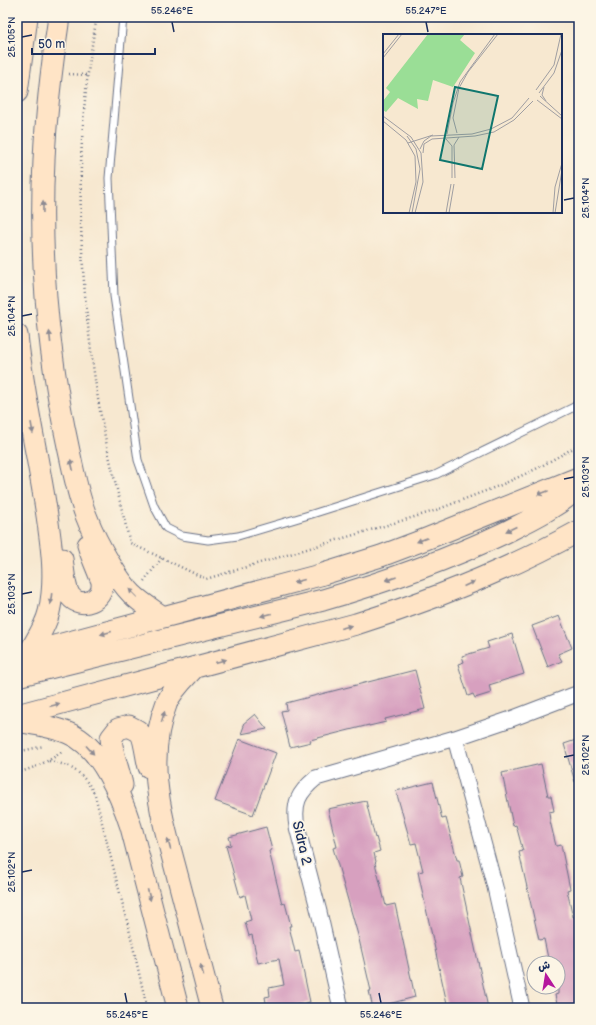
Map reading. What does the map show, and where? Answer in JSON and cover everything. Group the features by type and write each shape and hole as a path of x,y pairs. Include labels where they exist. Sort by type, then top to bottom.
{"street":[{"path":"17,92 27,17"},
{"path":"58,17 48,94 44,152 43,234 45,292 52,359 63,424 86,517 98,544 114,570 133,595 163,617"},
{"path":"17,334 20,366 43,492 53,579 49,614 41,633 23,655"},
{"path":"23,655 320,575 381,556 579,477"},
{"path":"17,676 324,600 408,573 449,557 530,520 554,506 579,487"},
{"path":"43,492 53,510 67,587 70,595 75,601 83,603 91,602 98,597 101,591 102,582 78,516 78,489"},
{"path":"17,715 193,669 356,624 407,608 458,589 507,567 579,531"},
{"path":"193,669 179,684 168,701 161,719 156,759 156,784 166,833 212,1008"},
{"name":"Sidra 2","path":"341,1008 297,827 295,813 298,799 305,787 316,778 455,738 579,694"},
{"path":"17,721 68,732 83,742 104,768 125,809 131,827 178,1008"},
{"path":"125,809 120,776 112,750 111,738 118,729 129,726 139,732 144,742 145,757 156,784"},
{"path":"455,738 495,887 522,1008"}],"lane":[{"path":"123,17 109,178 114,296 138,460 154,506 166,528 182,536 208,540 238,536 312,514 435,475 574,407 579,403"}],"path":[{"path":"206,579 438,510 501,485 536,469 579,445"},
{"path":"49,761 61,763 77,772 90,785 95,796 129,929 147,1008"}],"building":[{"path":"559,616 572,648 558,654 562,661 548,667 532,626"},
{"path":"512,634 524,674 489,685 491,693 475,698 473,694 468,696 458,664 464,662 462,656 489,648 487,642"},
{"path":"415,670 425,709 385,719 386,722 310,740 311,742 290,747 281,711 287,710 286,703"},
{"path":"255,714 267,729 241,734 244,726 243,724"},
{"path":"239,739 276,753 253,815 215,801"},
{"path":"579,739 579,782 575,782 564,744"},
{"path":"541,764 548,796 551,796 554,811 549,812 550,821 556,846 561,845 570,889 567,890 573,917 579,916 579,1008 558,1008 555,995 566,995 566,955 547,955 544,939 539,940 519,852 523,851 516,825 513,826 502,773"},
{"path":"433,782 442,819 446,818 457,860 459,860 463,877 460,878 488,1008 448,1008 418,872 423,871 416,843 411,844 396,791"},
{"path":"366,801 375,838 376,837 380,851 374,853 375,863 386,906 395,904 415,997 373,1008 369,991 371,991 358,935 333,848 337,847 328,809"},
{"path":"266,827 272,850 269,851 282,904 285,903 291,926 289,926 295,952 299,951 310,1002 282,1008 267,1008 265,997 270,996 269,988 284,985 279,959 258,963 252,935 249,936 245,922 251,920 245,895 240,897 226,846 231,845 229,837"}]}
